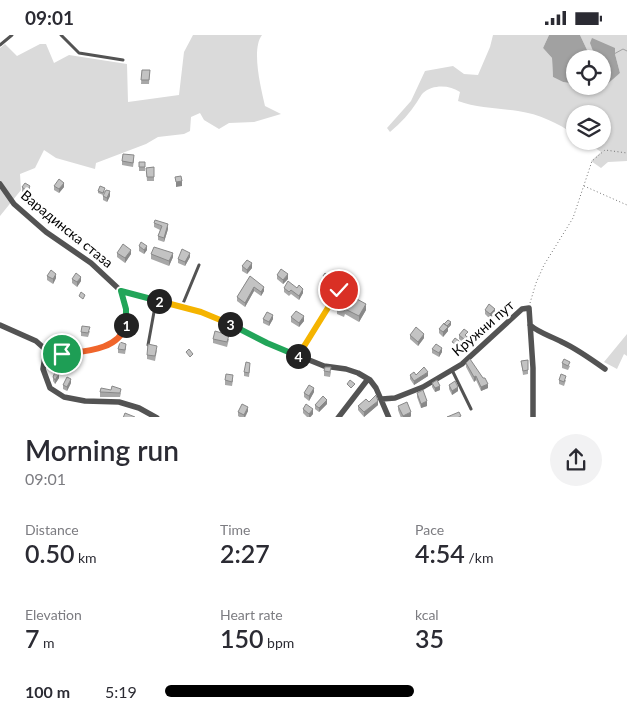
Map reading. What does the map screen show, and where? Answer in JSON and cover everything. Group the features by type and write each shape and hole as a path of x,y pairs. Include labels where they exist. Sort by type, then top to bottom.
{"street":[{"name":"Варадинска стаза","path":"0,184 14,204 46,232 91,263 121,291"},
{"path":"0,325 36,341 46,350 62,354 106,346 112,343 125,328 126,309 121,291 182,307 225,321 267,343 299,356 324,366 346,369 368,379 376,388 389,417"},
{"name":"Кружни пут","path":"382,399 395,399 423,387 462,364 522,309 529,308 533,368 533,417"},
{"path":"530,325 588,357 605,369"},
{"path":"46,350 43,369 50,388 64,397 85,401 119,402 157,417"},
{"path":"338,417 368,379"}],"lane":[{"path":"0,45 12,35"},
{"path":"61,35 78,53 123,60"},
{"path":"182,307 199,265"},
{"path":"299,356 339,290"},
{"path":"148,345 156,300"},
{"path":"452,370 471,409"}],"path":[{"path":"529,308 536,283 544,265 573,218 592,161 606,150 627,153"},
{"path":"583,186 627,205"}],"shaded area":[{"path":"193,35 262,35 257,50 257,59 259,80 265,106 281,114 254,122 229,123 219,129 204,120 200,113 191,117 190,131 184,134 158,137 146,144 96,163 95,169 56,158 44,150 35,168 20,174 21,190 0,216 0,48 5,44 17,56 40,44 46,44 54,63 69,55 127,64 128,102 179,95 184,52"},
{"path":"493,35 549,35 543,48 552,58 553,77 566,82 566,95 611,95 611,80 620,73 615,54 611,53 611,50 587,50 580,35 627,35 627,161 608,162 601,168 591,161 601,152 598,150 611,150 611,105 566,105 566,129 533,114 458,101 460,92 447,87 436,87 423,93 408,114 390,132 387,128 411,101 425,71 453,66 464,74 478,75"},
{"path":"549,35 580,35 587,50 566,50 566,82 553,77 552,58 543,48"},
{"path":"592,38 615,48 620,73 611,81 611,50 593,50 590,43"},
{"path":"627,334 627,356 624,354 617,369 604,362"}],"building":[{"path":"142,70 150,70 149,80 141,80"},
{"path":"123,154 134,155 133,163 122,161"},
{"path":"139,162 145,162 145,167 139,167"},
{"path":"154,167 154,177 147,177 146,168"},
{"path":"181,176 182,181 176,182 175,177"},
{"path":"59,179 64,183 59,189 54,186"},
{"path":"25,183 30,186 27,191 22,187"},
{"path":"100,186 105,188 103,193 98,191"},
{"path":"106,190 110,191 107,198 103,196"},
{"path":"155,220 168,224 164,238 158,236 162,226 154,223"},
{"path":"141,242 147,246 144,250 139,246"},
{"path":"123,244 131,250 125,258 117,253"},
{"path":"154,247 173,253 169,261 151,254"},
{"path":"182,249 190,253 185,262 178,259"},
{"path":"247,260 252,263 247,270 242,266"},
{"path":"281,269 288,274 283,280 277,275"},
{"path":"51,270 56,274 53,279 47,276"},
{"path":"76,273 81,277 77,282 72,279"},
{"path":"325,273 331,278 328,281 323,276"},
{"path":"250,276 264,287 261,292 254,287 245,303 237,297"},
{"path":"346,277 352,279 346,294 340,292"},
{"path":"288,281 297,288 299,285 303,289 299,296 291,290 289,292 284,288"},
{"path":"326,287 332,291 328,298 321,293"},
{"path":"81,292 85,295 83,299 79,296"},
{"path":"355,298 366,304 359,316 345,309 344,311 337,308 340,301 352,305"},
{"path":"489,304 495,309 490,314 485,310"},
{"path":"296,311 304,316 299,323 291,317"},
{"path":"267,312 273,315 269,322 263,319"},
{"path":"448,320 451,322 447,326 444,324"},
{"path":"444,323 448,327 443,332 439,329"},
{"path":"82,326 90,327 88,333 81,332"},
{"path":"416,327 424,334 418,342 410,335"},
{"path":"464,329 468,332 465,335 467,337 465,340 459,335"},
{"path":"215,331 229,335 227,342 213,339"},
{"path":"455,338 459,341 457,345 452,342"},
{"path":"120,342 126,344 125,350 118,349"},
{"path":"148,344 157,346 155,356 147,355"},
{"path":"436,344 442,348 439,353 432,349"},
{"path":"189,349 193,354 190,357 186,352"},
{"path":"470,359 488,384 481,387 476,376 474,377 466,363"},
{"path":"564,359 570,362 568,366 562,363"},
{"path":"528,360 528,370 523,371 521,361"},
{"path":"246,362 250,363 249,373 244,372"},
{"path":"325,367 331,367 330,372 324,371"},
{"path":"424,367 428,372 414,381 410,375 414,372 416,375"},
{"path":"55,372 59,374 55,380 53,377"},
{"path":"226,374 233,375 232,382 225,380"},
{"path":"561,374 566,376 564,382 559,380"},
{"path":"67,377 71,379 67,387 63,385"},
{"path":"350,380 355,384 351,388 347,384"},
{"path":"437,380 440,386 435,388 432,383"},
{"path":"455,381 458,387 452,391 449,385"},
{"path":"309,385 314,388 309,396 304,393"},
{"path":"112,386 121,389 120,393 100,392 101,388 111,390"},
{"path":"423,390 427,401 421,404 417,393"},
{"path":"376,395 378,401 364,412 358,406 366,399 369,402"},
{"path":"323,396 327,400 319,408 315,405"},
{"path":"407,402 411,412 403,416 398,406"},
{"path":"242,404 248,407 244,415 238,412"},
{"path":"306,404 313,409 309,414 303,409"},
{"path":"459,412 461,416 459,417 447,417"},
{"path":"125,413 135,417 123,417"}],"waterway":[{"path":"614,54 623,49 627,51"}],"route":[{"path":"62,354 106,346 121,335 127,320 121,291 201,312 225,321 267,343 299,356 339,290"}]}
